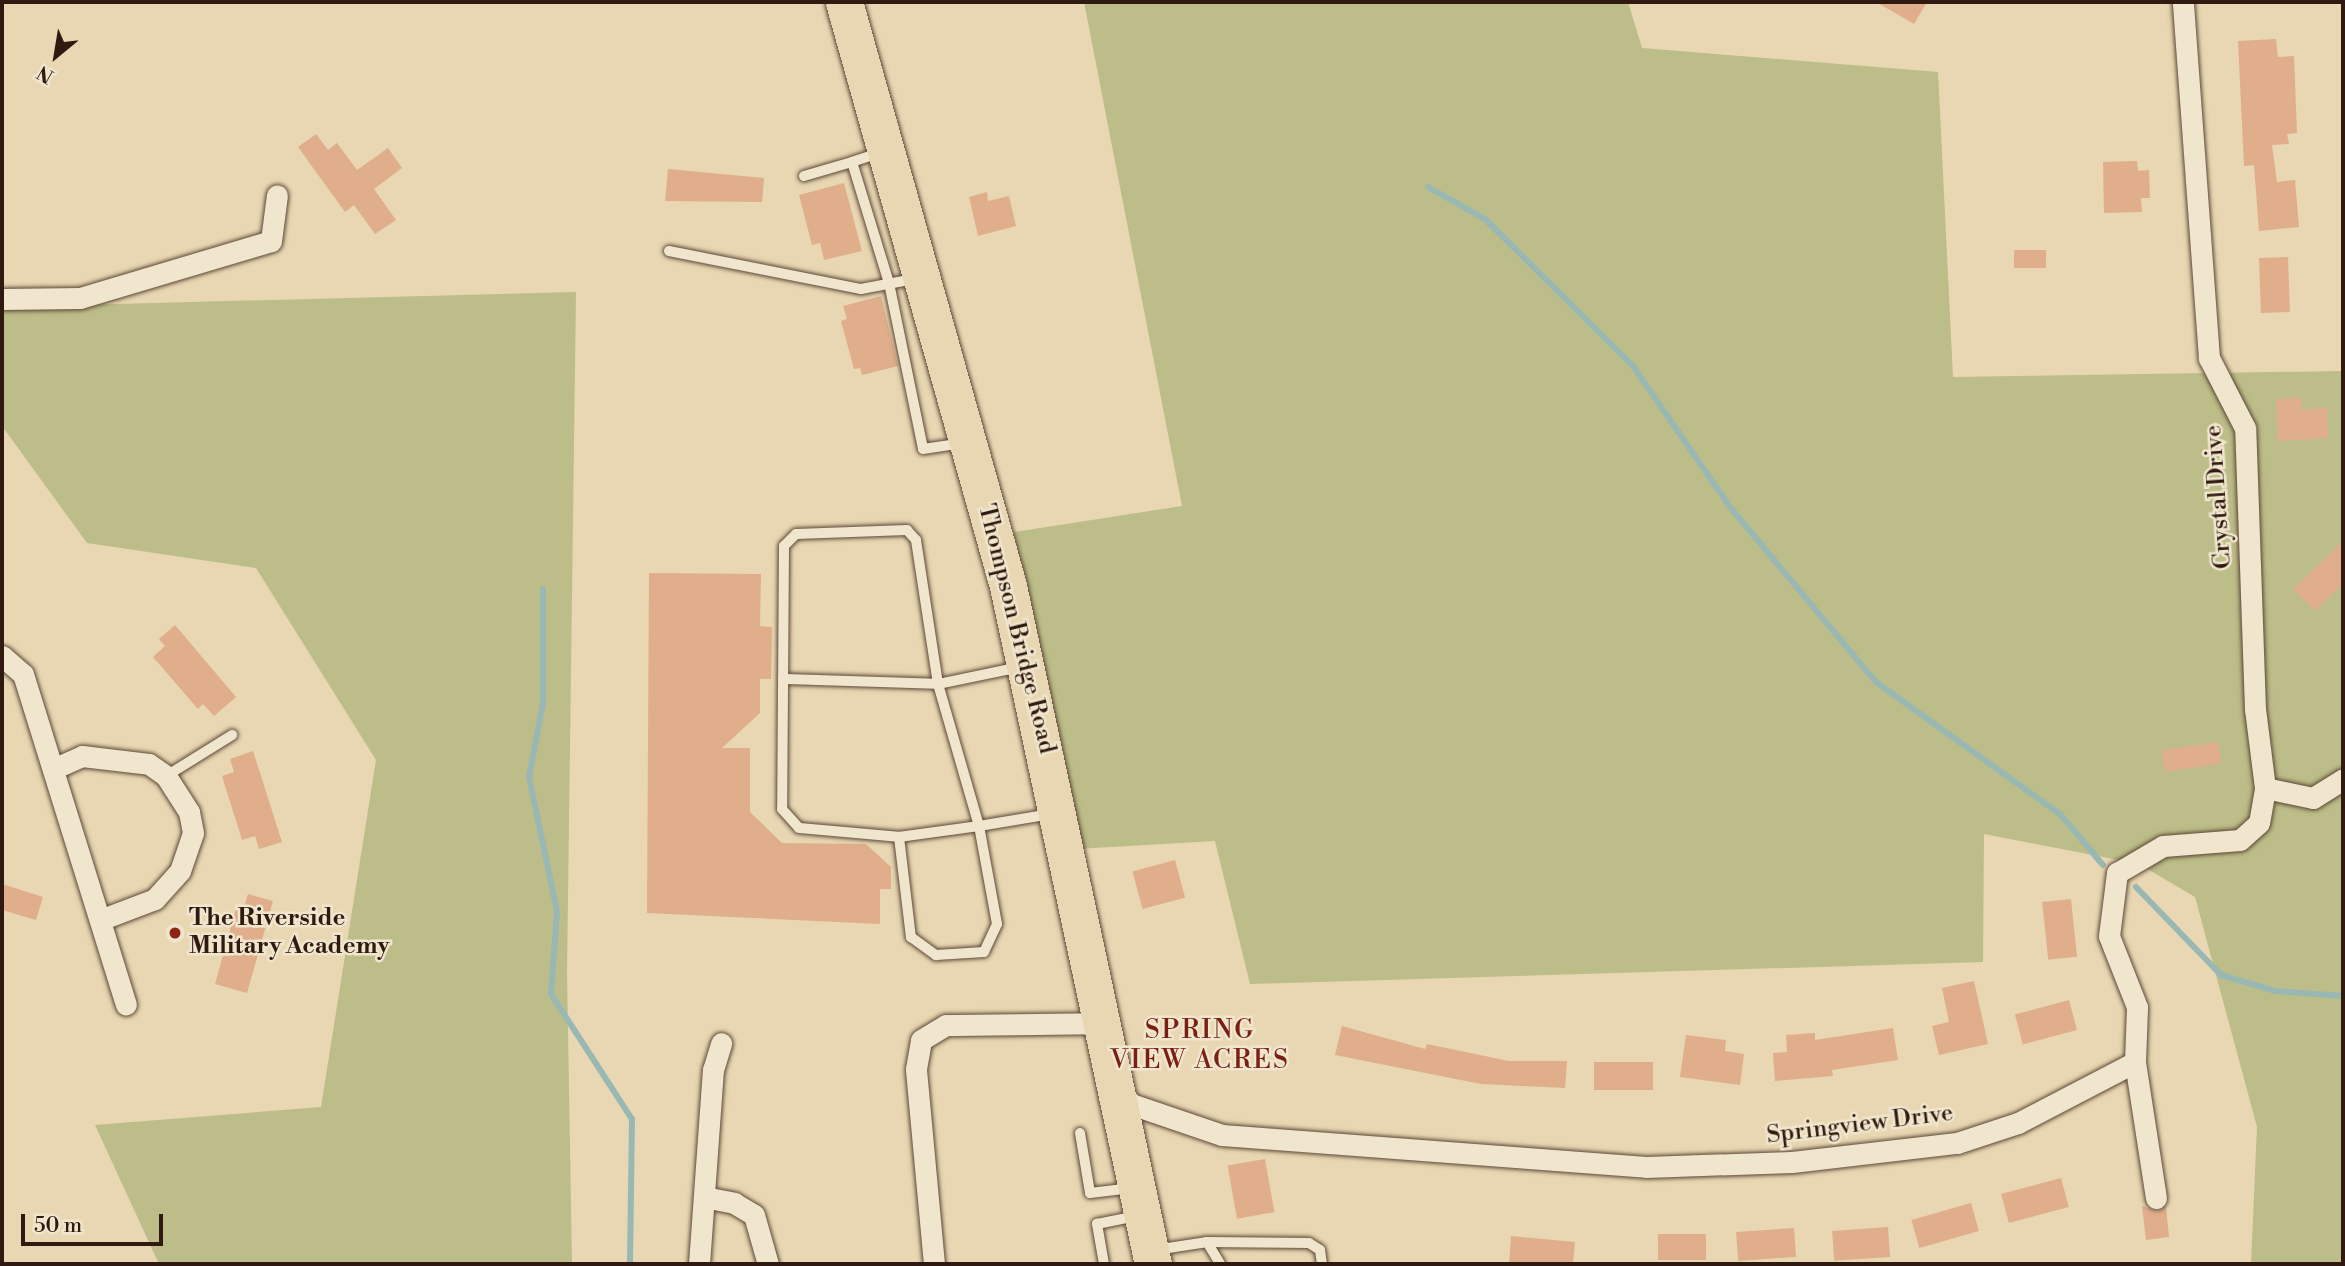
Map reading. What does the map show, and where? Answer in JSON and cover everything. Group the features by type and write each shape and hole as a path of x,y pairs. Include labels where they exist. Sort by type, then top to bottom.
{"highway":[{"name":"Thompson Bridge Road","path":"844,2 887,150 907,280 969,442 1026,665 1152,1258"}],"street":[{"name":"Crystal Drive","path":"2183,2 2209,358 2245,428 2255,709 2265,788"},
{"path":"2,299 80,298 271,242 278,195"},
{"path":"2,656 23,674 126,1003"},
{"path":"53,769 82,756 125,757 166,776 189,812 193,832 180,871 155,899 100,920"},
{"path":"2156,1198 2135,1062 2137,1007 2109,936 2117,873 2163,846 2239,840 2259,822 2265,788 2313,798 2343,779"},
{"path":"934,1264 916,1069 921,1040 946,1025 1104,1023"},
{"path":"699,1264 713,1070 721,1043"},
{"name":"Springview Drive","path":"1117,1086 1131,1104 1222,1135 1646,1167 1792,1162 1957,1143 2018,1123 2135,1062"},
{"path":"704,1197 734,1203 754,1215 768,1264"}],"lane":[{"path":"804,176 887,150"},
{"path":"669,251 861,289 907,280 852,162"},
{"path":"899,837 911,937 936,955 984,952 997,924 979,826 938,684 916,540 907,530 796,534 784,546 782,809 799,828 899,837 979,826 1059,813"},
{"path":"783,679 938,684 1026,665"},
{"path":"166,776 232,735"},
{"path":"1080,1133 1090,1193 1141,1201"},
{"path":"1104,1264 1097,1224 1141,1201"},
{"path":"1152,1258 1207,1242 1309,1243 1320,1250 1322,1264"},
{"path":"1207,1242 1220,1264"}],"green space":[{"path":"1084,2 1628,2 1642,48 1938,72 1953,377 2343,371 2343,1264 2251,1264 2257,1127 2195,897 2139,864 1984,834 1983,962 1250,984 1215,841 1076,849 1014,532 1182,506"},
{"path":"576,292 567,973 572,1264 159,1264 95,1125 321,1107 376,760 256,568 87,543 2,426 2,307"}],"building":[{"path":"1876,2 1927,2 1914,24"},
{"path":"2276,39 2278,57 2294,56 2297,133 2287,134 2289,144 2272,145 2277,182 2295,180 2299,227 2259,231 2254,165 2244,166 2238,41"},
{"path":"316,134 328,150 337,143 357,170 388,148 402,168 374,189 396,220 375,234 354,205 345,212 298,147"},
{"path":"2137,161 2138,171 2149,170 2150,198 2141,198 2142,212 2104,213 2103,162"},
{"path":"668,169 764,178 762,202 665,201"},
{"path":"844,183 862,251 824,260 820,243 812,245 799,195"},
{"path":"987,192 988,201 1009,196 1016,226 978,236 969,197"},
{"path":"2014,250 2046,250 2046,268 2014,268"},
{"path":"2288,257 2290,312 2261,313 2259,258"},
{"path":"881,296 898,366 862,375 860,368 854,369 841,321 847,319 843,306"},
{"path":"2301,398 2302,410 2327,407 2328,438 2278,441 2276,399"},
{"path":"2343,541 2343,584 2315,611 2293,589"},
{"path":"649,573 761,574 760,626 772,627 771,679 760,679 760,713 722,748 750,748 750,812 782,843 866,844 891,867 891,889 880,889 880,924 647,913"},
{"path":"175,625 236,697 214,716 203,704 198,709 153,657 165,646 159,639"},
{"path":"2218,742 2221,764 2165,772 2162,750"},
{"path":"253,751 282,842 259,849 255,836 242,840 222,776 234,772 230,759"},
{"path":"1175,860 1185,898 1143,909 1132,871"},
{"path":"2,884 43,897 36,920 2,910"},
{"path":"248,894 273,901 247,993 215,984 237,905 244,907"},
{"path":"2071,899 2077,957 2048,960 2042,902"},
{"path":"1974,981 1988,1044 1939,1055 1932,1026 1949,1022 1942,988"},
{"path":"2069,1000 2077,1030 2023,1044 2015,1014"},
{"path":"1342,1026 1425,1049 1427,1044 1509,1061 1567,1061 1565,1088 1481,1084 1335,1055"},
{"path":"1893,1028 1898,1060 1832,1070 1833,1076 1775,1081 1773,1053 1787,1052 1786,1035 1815,1033 1815,1040"},
{"path":"1686,1035 1726,1040 1725,1051 1744,1054 1740,1085 1680,1077"},
{"path":"1594,1062 1653,1062 1653,1090 1594,1090"},
{"path":"1265,1159 1274,1212 1237,1219 1228,1166"},
{"path":"2061,1178 2069,1207 2009,1223 2001,1194"},
{"path":"1971,1203 1979,1231 1919,1248 1911,1220"},
{"path":"2142,1206 2157,1211 2166,1206 2169,1237 2146,1240"},
{"path":"1888,1227 1890,1257 1834,1261 1832,1231"},
{"path":"1794,1228 1796,1257 1738,1261 1736,1232"},
{"path":"1658,1234 1706,1234 1706,1260 1658,1260"},
{"path":"1511,1236 1575,1242 1573,1264 1509,1264"}],"waterway":[{"path":"1428,187 1485,219 1633,366 1730,507 1876,682 2061,815 2103,865"},
{"path":"543,589 543,703 529,777 557,911 551,994 632,1119 630,1264"},
{"path":"2136,887 2221,975 2275,991 2343,996"}],"place":[{"name":"The Riverside Military Academy","path":"175,933"}],"district":[{"name":"SPRING VIEW ACRES","path":"1200,1046"}]}
